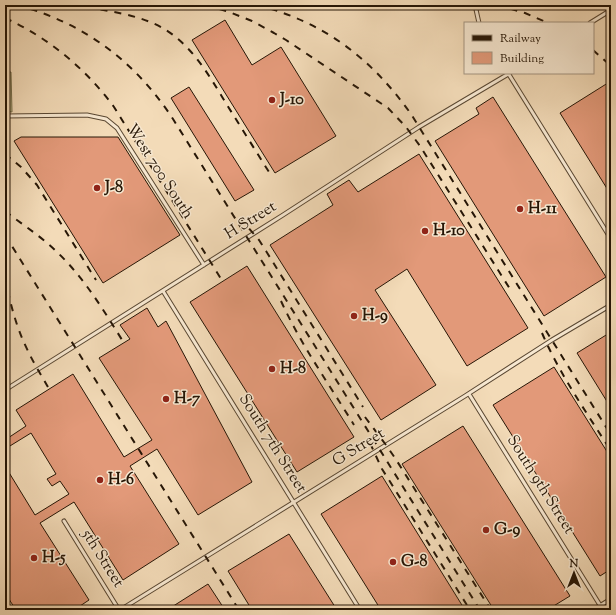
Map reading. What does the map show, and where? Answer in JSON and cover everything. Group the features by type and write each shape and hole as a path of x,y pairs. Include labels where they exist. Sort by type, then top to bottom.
{"lane":[{"path":"476,5 479,22"},
{"path":"592,22 611,10"},
{"name":"H Street","path":"5,390 290,211 419,127 507,74"},
{"path":"510,74 611,239"},
{"name":"West 700 South","path":"5,116 87,115 106,119 117,128 204,265"},
{"name":"South 7th Street","path":"163,291 360,610"},
{"name":"G Street","path":"119,610 469,394 552,340 611,305"},
{"name":"South 9th Street","path":"469,394 603,610"},
{"name":"5th Street","path":"64,521 119,610"},
{"path":"593,610 611,599"}],"shaded area":[{"path":"5,72 11,72 12,112 5,111"}],"building":[{"name":"J-10","path":"225,20 252,65 281,47 336,136 275,173 192,40"},
{"path":"611,81 611,195 560,113"},
{"path":"189,87 254,190 235,201 171,98"},
{"name":"H-11","path":"493,97 606,277 544,316 435,141 479,114 476,108"},
{"name":"J-8","path":"21,137 118,137 180,235 103,283 14,141"},
{"path":"419,154 528,328 467,366 407,269 375,290 436,385 381,420 270,245 333,205 327,194 349,180 358,192"},
{"name":"H-8","path":"247,266 354,437 297,472 190,302"},
{"path":"147,308 158,327 166,321 252,482 198,515 157,449 130,466 179,544 123,580 74,502 40,523 89,600 74,610 16,610 5,593 5,466 35,515 69,494 60,481 52,486 47,479 56,474 31,433 5,449 5,440 26,426 16,410 73,374 124,457 152,440 99,358 130,339 120,325"},
{"path":"611,332 611,408 577,353"},
{"path":"554,367 611,458 611,569 600,576 493,405"},
{"name":"G-9","path":"463,426 570,596 547,610 494,610 402,464"},
{"name":"G-8","path":"382,476 465,610 381,610 321,514"},
{"path":"289,534 337,610 252,610 228,571"},
{"path":"208,584 225,610 167,610"}],"railway":[{"path":"17,5 64,22 106,47 125,62 158,98 173,119 480,610"},
{"path":"73,5 133,16 156,25 176,37 193,54 208,74 269,172"},
{"path":"206,5 252,21 274,33 388,108 406,127 420,146 510,289"},
{"path":"257,5 304,21 325,32 362,59 396,94 411,114 611,435"},
{"path":"497,5 525,13 546,22"},
{"path":"5,18 37,35 66,56 79,67 103,93 114,107 223,282"},
{"path":"594,51 611,66"},
{"path":"5,154 21,167 37,185 96,280"},
{"path":"5,211 46,242 68,263 94,296 124,343"},
{"path":"240,218 259,240 363,407"},
{"path":"5,235 239,610"},
{"path":"5,277 11,306 20,333 30,356 49,389"},
{"path":"281,301 306,349 354,425"},
{"path":"542,333 565,379 611,451"},
{"path":"365,417 395,458 491,610"},
{"path":"370,443 382,469 470,610"},
{"path":"5,604 9,610"}],"place":[{"name":"J-10","path":"272,100"},
{"name":"J-8","path":"97,188"},
{"name":"H-11","path":"520,209"},
{"name":"H-10","path":"425,231"},
{"name":"H-9","path":"354,316"},
{"name":"H-8","path":"272,369"},
{"name":"H-7","path":"166,399"},
{"name":"H-6","path":"100,480"},
{"name":"G-9","path":"486,530"},
{"name":"H-5","path":"34,558"},
{"name":"G-8","path":"393,562"}]}
